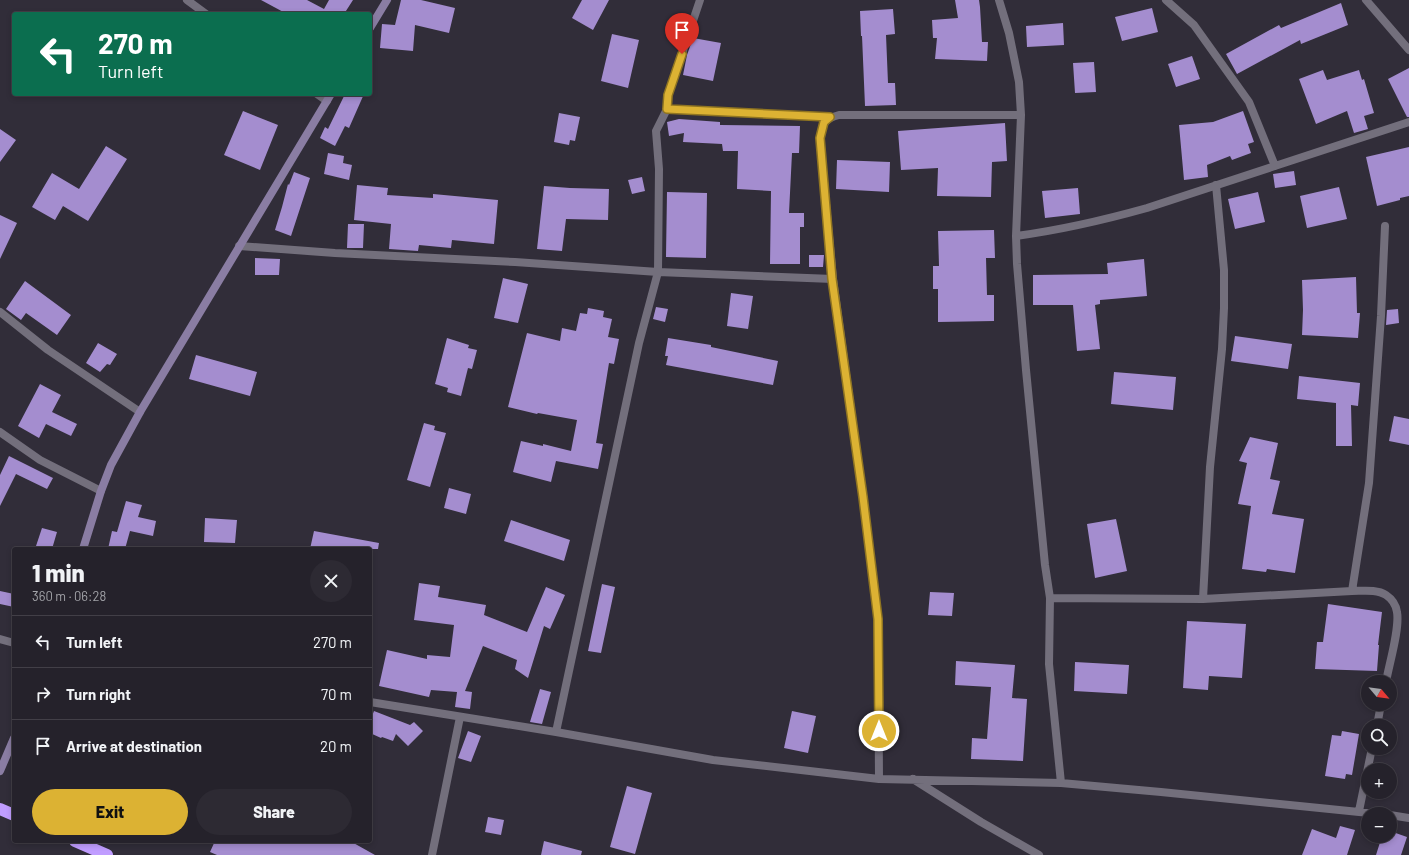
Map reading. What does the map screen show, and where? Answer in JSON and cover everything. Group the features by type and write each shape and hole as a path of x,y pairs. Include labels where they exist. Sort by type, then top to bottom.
{"highway":[{"path":"0,809 12,814"},
{"path":"80,843 107,855"}],"street":[{"path":"187,0 203,12"},
{"path":"372,24 386,0"},
{"path":"556,732 638,350 658,272 659,169 656,131 667,109 668,95 700,0"},
{"path":"999,0 1009,33 1019,82 1021,115 1016,236 1017,264 1045,565 1050,598 1049,664 1061,784"},
{"path":"1166,0 1194,25 1249,102 1274,166"},
{"path":"1366,0 1409,50"},
{"path":"84,547 101,491 112,465 140,412 329,98"},
{"path":"667,109 830,117 839,115 1021,115"},
{"path":"830,117 824,122 820,138 832,279 863,497 878,619 879,779"},
{"path":"1016,236 1059,230 1147,208 1409,122"},
{"path":"1203,599 1210,467 1222,349 1224,308 1224,270 1216,185"},
{"path":"1352,591 1369,483 1381,316 1385,226"},
{"path":"240,246 658,272 832,279"},
{"path":"0,312 48,350 140,412"},
{"path":"0,432 40,460 101,491"},
{"path":"1050,598 1203,599 1352,591 1385,594 1395,605 1397,613 1397,625 1387,675"},
{"path":"0,639 12,642"},
{"path":"372,702 556,732 713,760 879,779 1061,784 1359,811 1371,755"},
{"path":"432,855 460,716"},
{"path":"0,771 12,743"},
{"path":"912,779 1039,855"},
{"path":"1397,816 1409,818"}],"building":[{"path":"261,0 307,0 324,9 329,0 353,0 345,12 283,12"},
{"path":"401,0 421,0 455,8 449,33 415,25 413,51 380,48 382,24 395,25"},
{"path":"582,0 609,0 593,30 572,18"},
{"path":"955,0 979,0 982,42 988,42 987,61 935,59 937,38 933,38 932,20 958,18"},
{"path":"1341,3 1348,25 1301,44 1300,40 1237,74 1226,54 1279,25 1281,28"},
{"path":"1152,8 1158,32 1122,41 1115,17"},
{"path":"893,9 895,34 886,35 888,83 895,83 896,105 865,106 860,11"},
{"path":"1063,23 1064,45 1027,47 1026,26"},
{"path":"612,34 639,40 628,88 601,81"},
{"path":"693,38 721,43 713,81 683,75 687,55"},
{"path":"1192,56 1200,79 1176,87 1168,64"},
{"path":"1094,62 1096,92 1075,93 1073,63"},
{"path":"1409,68 1409,117 1407,117 1388,79"},
{"path":"1323,70 1327,80 1359,70 1362,80 1364,79 1374,113 1364,116 1368,129 1354,133 1347,111 1316,124 1299,79"},
{"path":"344,96 363,96 349,128 345,126 335,146 320,138 325,127 328,129"},
{"path":"243,111 278,125 260,170 224,155"},
{"path":"1243,111 1254,142 1248,144 1251,153 1232,160 1230,156 1207,165 1208,177 1184,180 1179,125 1213,122"},
{"path":"559,113 580,117 575,141 570,140 569,145 554,142"},
{"path":"679,119 720,122 720,125 800,126 799,153 792,153 789,213 804,213 804,227 800,227 800,264 770,264 771,191 737,189 738,151 723,151 722,144 683,142 684,133 669,136 667,122"},
{"path":"1005,123 1007,161 992,162 991,197 937,196 938,168 901,170 898,131"},
{"path":"0,129 16,140 0,162"},
{"path":"106,146 127,159 88,221 63,206 55,220 32,207 52,173 79,189"},
{"path":"1409,147 1409,196 1377,206 1366,157"},
{"path":"328,153 344,156 343,163 352,165 349,180 324,174"},
{"path":"837,160 890,162 889,192 836,189"},
{"path":"1294,171 1296,185 1275,188 1273,174"},
{"path":"294,172 310,178 291,236 275,230 288,184 289,185"},
{"path":"642,177 645,191 632,194 628,180"},
{"path":"357,185 388,188 387,195 433,198 433,194 498,200 494,244 452,240 451,248 419,245 418,251 389,249 391,224 354,220"},
{"path":"544,186 609,189 608,220 566,219 562,251 537,249"},
{"path":"1339,187 1347,219 1307,228 1300,196"},
{"path":"1078,188 1080,214 1045,218 1042,191"},
{"path":"667,192 707,193 706,258 666,257"},
{"path":"1258,192 1265,222 1235,229 1228,199"},
{"path":"0,215 17,223 0,259"},
{"path":"348,224 364,224 363,248 347,248"},
{"path":"994,230 995,258 986,258 987,295 994,295 994,321 938,322 938,289 933,289 933,266 939,266 938,231"},
{"path":"809,255 824,255 823,267 809,267"},
{"path":"255,258 280,259 279,275 255,275"},
{"path":"1144,259 1147,296 1100,300 1100,304 1095,305 1100,349 1077,351 1073,305 1033,305 1033,275 1108,274 1107,263"},
{"path":"1356,277 1357,313 1360,313 1358,338 1302,335 1302,280"},
{"path":"503,278 528,284 518,323 494,318"},
{"path":"25,281 71,315 57,335 26,313 21,320 6,309"},
{"path":"731,293 753,296 748,329 727,326"},
{"path":"656,307 668,309 665,322 653,319"},
{"path":"588,308 604,311 603,317 612,319 608,337 619,339 614,364 609,363 596,443 603,444 598,469 556,461 551,482 513,472 521,441 543,446 543,444 571,451 577,420 537,414 508,407 527,333 560,341 562,328 576,331 580,313 587,314"},
{"path":"1398,309 1399,323 1386,325 1387,310"},
{"path":"1235,336 1292,344 1288,369 1231,361"},
{"path":"447,338 469,345 468,348 477,350 472,369 468,368 461,396 447,392 448,388 435,384"},
{"path":"668,338 711,345 711,347 778,361 773,385 666,365 668,356 665,356"},
{"path":"98,343 117,354 110,365 107,364 100,372 86,363"},
{"path":"196,355 257,372 250,396 189,379"},
{"path":"1114,372 1176,377 1173,410 1111,404"},
{"path":"1299,376 1360,383 1358,406 1351,405 1352,446 1336,446 1336,403 1297,399"},
{"path":"40,384 61,395 52,412 77,424 71,436 46,424 39,438 18,426"},
{"path":"1394,416 1409,419 1409,445 1389,441"},
{"path":"424,423 435,426 434,430 446,433 430,487 407,480"},
{"path":"1250,437 1278,443 1270,479 1280,481 1272,514 1304,519 1295,573 1267,569 1266,572 1242,569 1251,506 1238,504 1247,463 1239,461"},
{"path":"9,456 53,478 47,489 16,474 0,506 0,475"},
{"path":"449,488 471,494 466,514 444,508"},
{"path":"126,501 142,505 138,517 156,521 153,536 130,531 126,547 108,547 112,531 117,532"},
{"path":"205,518 237,520 235,543 204,542"},
{"path":"1116,519 1127,571 1095,578 1087,524"},
{"path":"511,520 570,540 564,561 504,541"},
{"path":"42,528 57,532 53,547 36,547"},
{"path":"314,531 379,543 378,549 372,549 372,547 310,547"},
{"path":"419,583 440,586 438,597 486,605 484,615 527,632 546,587 565,595 550,629 544,626 528,678 515,669 517,660 483,646 465,691 472,692 470,709 455,707 457,692 431,690 429,697 379,686 387,650 427,659 427,655 450,657 454,625 414,620"},
{"path":"602,584 615,587 601,653 588,651"},
{"path":"0,591 12,594 12,607 0,604"},
{"path":"930,592 954,593 952,616 928,615"},
{"path":"1328,604 1382,612 1377,671 1315,669 1317,642 1323,642"},
{"path":"1187,621 1246,624 1242,678 1209,676 1208,690 1183,688"},
{"path":"956,661 1015,665 1012,698 1027,699 1023,761 971,759 972,738 987,739 991,687 955,685"},
{"path":"1075,662 1129,665 1127,694 1074,691"},
{"path":"540,689 551,692 542,724 530,722"},
{"path":"374,711 410,725 414,722 423,731 408,746 396,734 393,741 372,734 372,716"},
{"path":"792,711 816,716 808,753 784,748"},
{"path":"468,731 481,736 471,762 458,758"},
{"path":"1342,731 1359,734 1352,775 1346,774 1345,779 1325,776 1332,735 1341,736"},
{"path":"627,786 652,793 635,854 610,847"},
{"path":"488,817 504,820 501,835 485,832"},
{"path":"1340,826 1355,830 1347,855 1302,855 1312,829 1336,838"},
{"path":"1397,833 1407,837 1401,855 1376,855 1380,843 1397,843"},
{"path":"544,841 582,851 581,855 541,855"},
{"path":"214,843 354,843 375,855 217,855 210,852"}],"route":[{"path":"682,54 668,95 667,109 830,117 824,122 820,138 832,279 863,497 878,619 879,731"}]}
